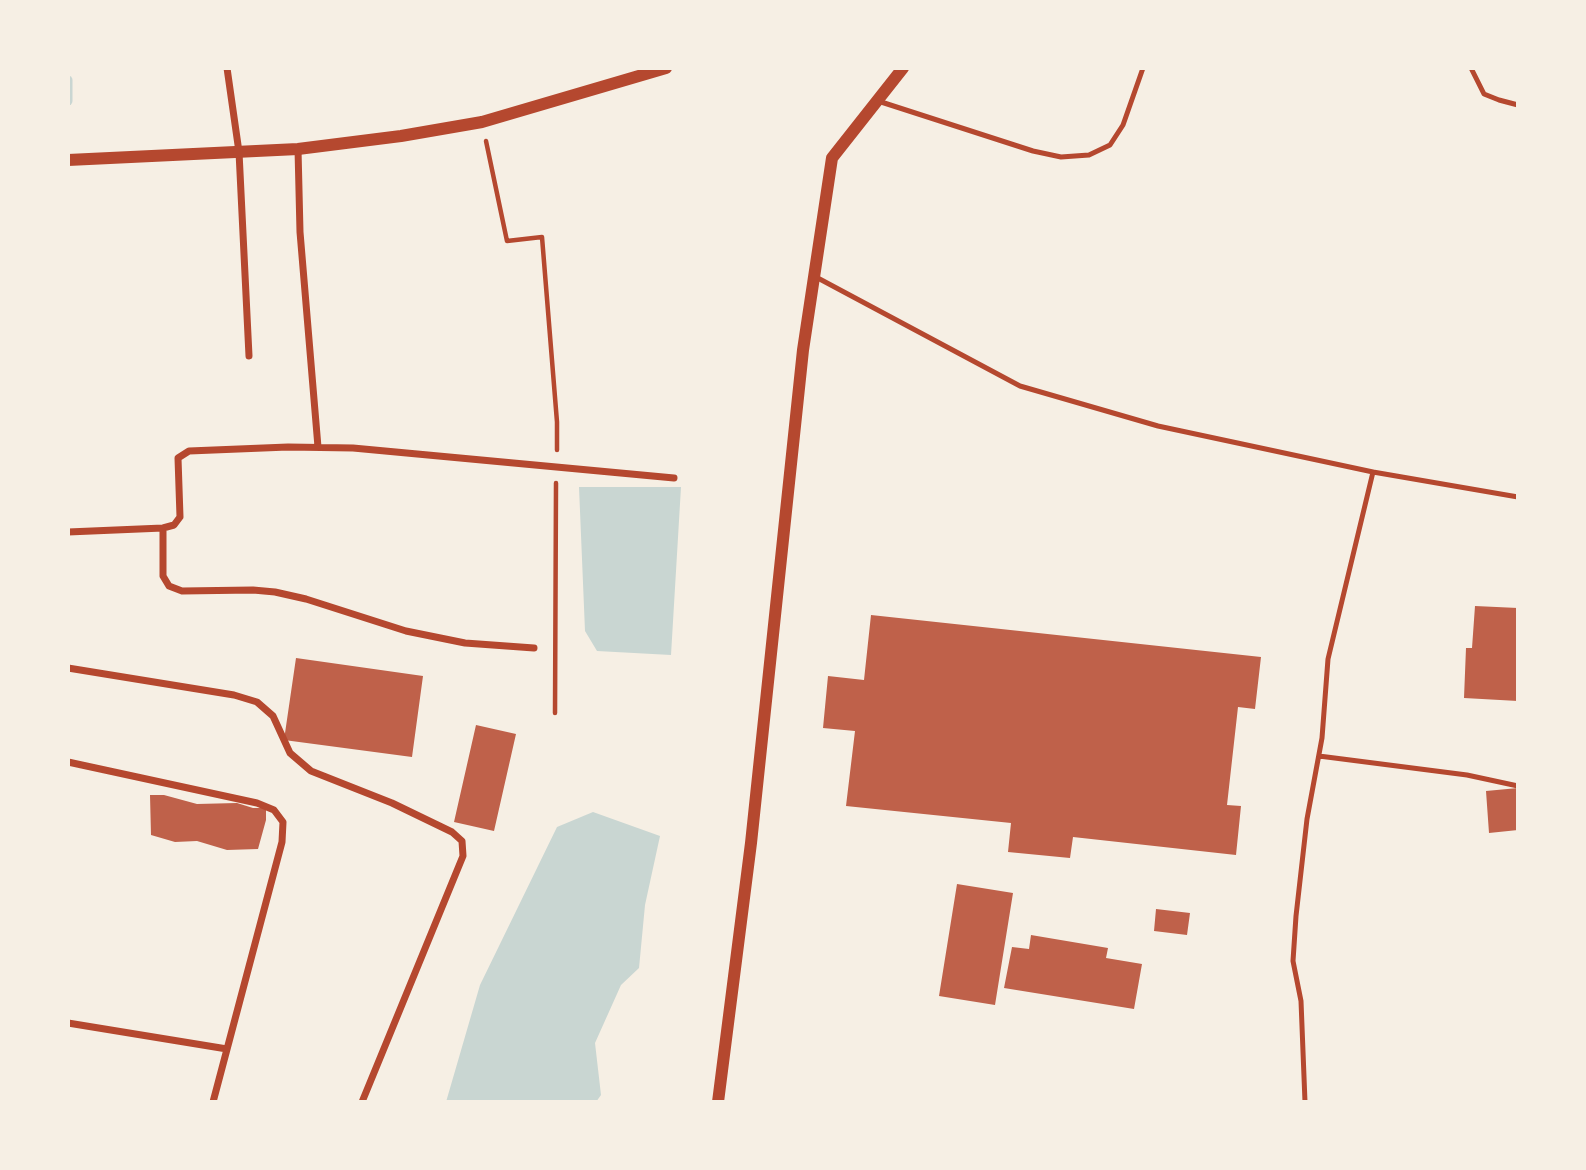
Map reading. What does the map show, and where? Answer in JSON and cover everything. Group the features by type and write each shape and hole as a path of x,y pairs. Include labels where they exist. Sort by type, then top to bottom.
{"street":[{"path":"227,68 239,152 249,356"},
{"path":"68,160 298,149 401,136 481,122 666,68"},
{"path":"718,1102 751,843 803,350 832,158 903,68"},
{"path":"298,149 300,232 318,447"},
{"path":"68,532 163,528 174,525 180,517 178,458 189,451 353,448 674,478"},
{"path":"163,528 163,576 169,586 182,591 253,590 275,593 306,599 406,631 465,643 534,648"},
{"path":"68,668 234,695 257,702 273,716 290,753 311,771 392,803 452,832 462,841 463,856 362,1102"},
{"path":"68,762 257,803 274,810 284,822 282,842 213,1102"},
{"path":"68,1023 227,1049"}],"lane":[{"path":"878,101 1033,151 1060,157 1089,155 1110,145 1123,125 1143,68"},
{"path":"1471,68 1484,94 1518,105"},
{"path":"814,276 1020,386 1158,426 1373,472 1518,497"},
{"path":"1305,1102 1301,1001 1293,961 1306,833 1322,738 1328,659 1373,472"},
{"path":"1319,756 1467,775 1518,786"}],"path":[{"path":"481,122 507,242 542,237 557,422 555,713"}],"shaded area":[{"path":"579,487 681,487 671,655 597,651 585,631"},
{"path":"593,812 660,836 645,905 639,968 621,985 595,1043 601,1095 596,1102 446,1102 480,985 557,827"}],"building":[{"path":"1475,606 1518,608 1518,701 1464,698 1466,648 1472,648"},
{"path":"871,615 1261,657 1255,709 1238,707 1227,805 1241,806 1236,855 1073,837 1070,858 1008,852 1011,823 846,806 855,731 823,728 828,676 864,680"},
{"path":"296,658 423,676 412,757 284,740"},
{"path":"476,725 516,734 494,831 454,822"},
{"path":"1518,788 1518,830 1489,833 1486,791"},
{"path":"150,795 164,795 197,804 237,803 253,808 266,808 266,820 258,849 227,850 197,841 175,842 151,835"},
{"path":"957,884 1013,893 995,1005 939,996"},
{"path":"1156,909 1190,913 1187,935 1154,931"},
{"path":"1031,935 1108,948 1106,958 1142,964 1134,1009 1004,988 1012,947 1029,949"}],"waterway":[{"path":"68,80 68,101"}]}
